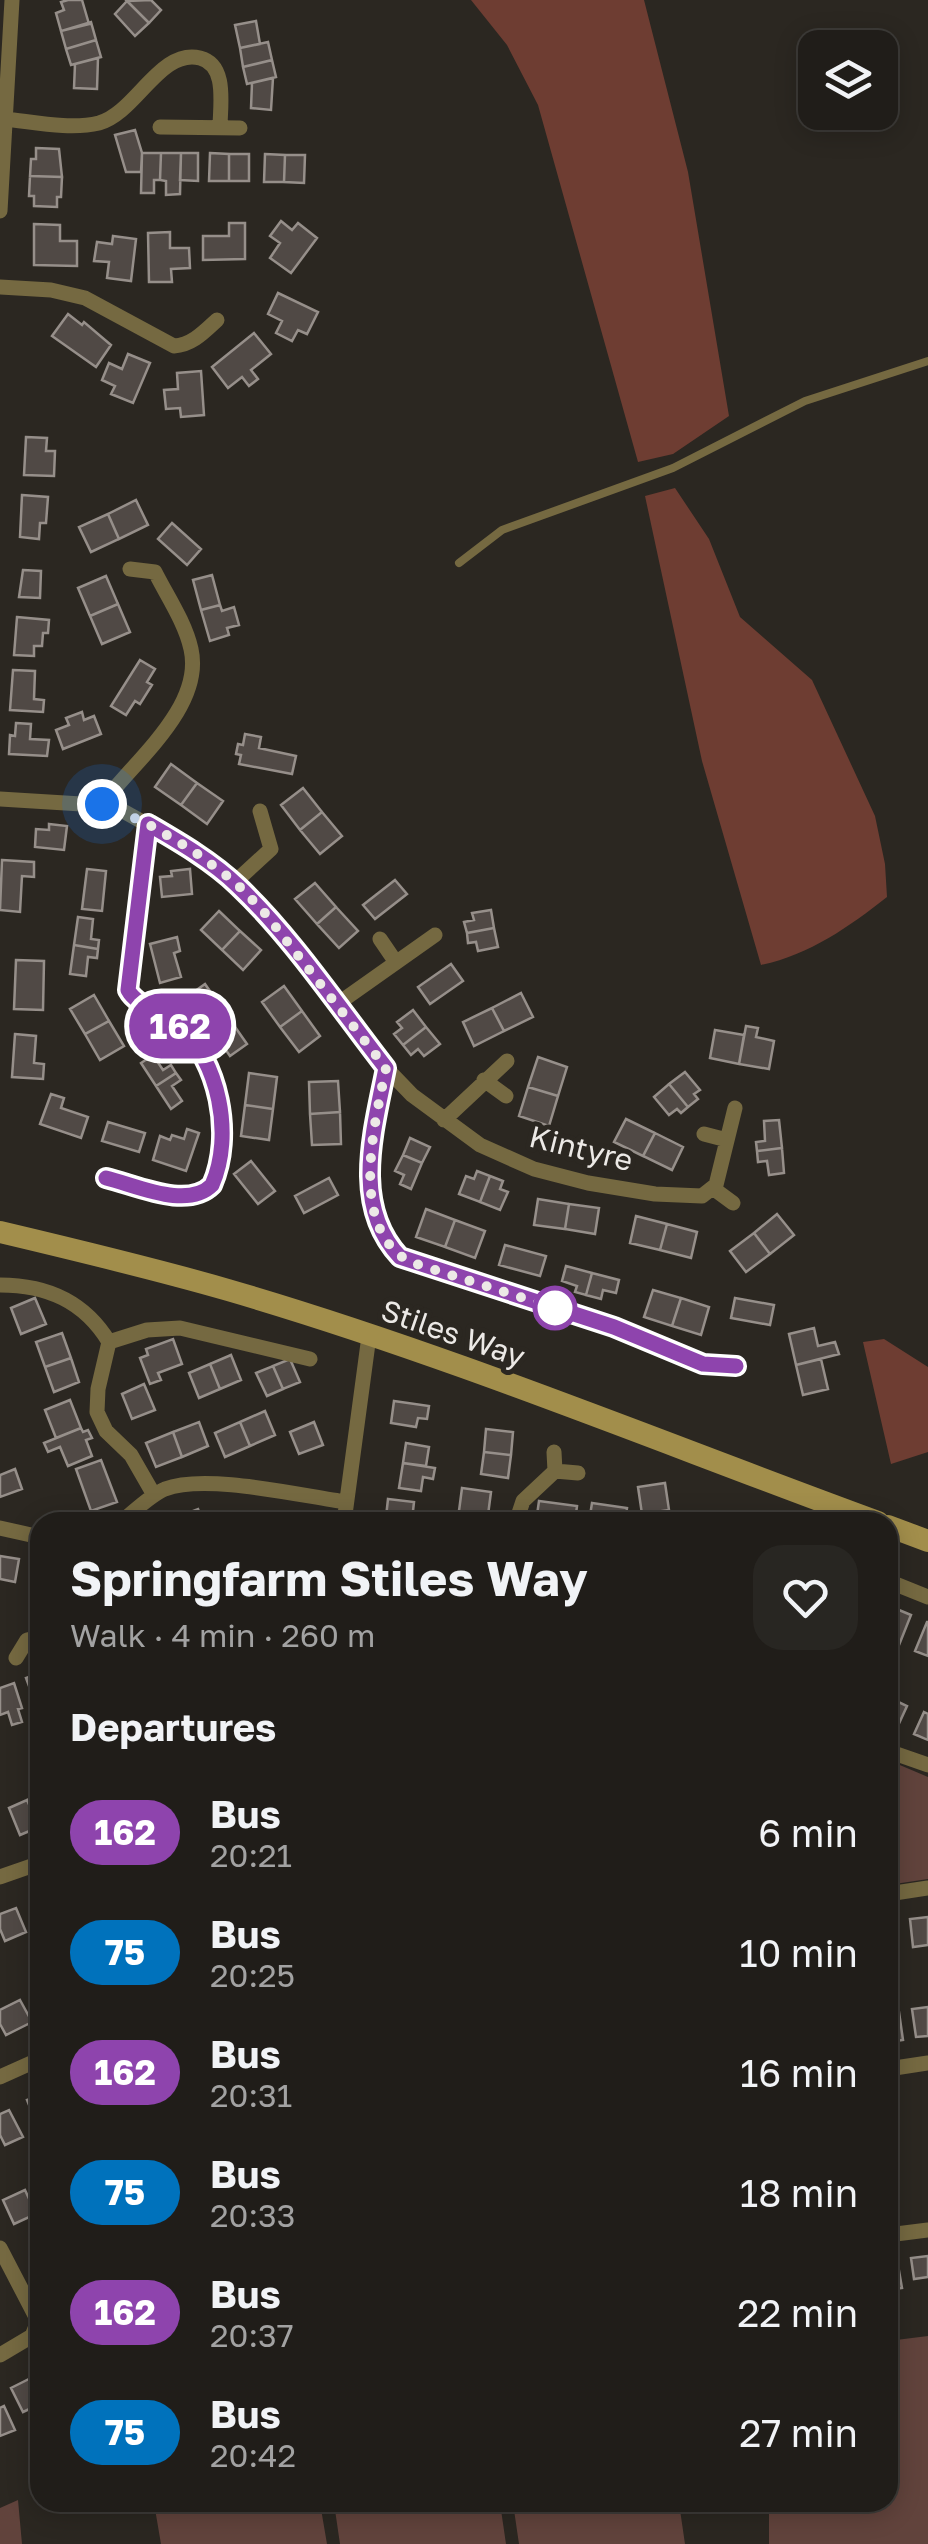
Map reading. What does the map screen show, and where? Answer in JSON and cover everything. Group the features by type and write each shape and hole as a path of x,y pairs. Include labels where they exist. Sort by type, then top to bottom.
{"main road":[{"name":"Stiles Way","path":"0,1232 230,1291 369,1336 851,1512"},
{"path":"898,1530 928,1542"}],"street":[{"path":"0,210 4,74 12,0"},
{"path":"4,120 98,124 123,109 171,63 189,56 206,60 216,70 220,128"},
{"path":"160,127 240,128"},
{"path":"0,287 51,290 85,298 174,346 198,337 217,320"},
{"path":"102,804 173,719 186,698 192,670 186,636 155,572 130,569"},
{"name":"Kintyre","path":"0,799 102,804 148,824 192,850 235,882 264,912 386,1068 412,1095 497,1154 561,1177 674,1195 702,1196 714,1188"},
{"path":"235,882 271,848 260,811"},
{"path":"106,1178 178,1196 196,1196 212,1185 218,1158 220,1104 209,1072 189,1035 163,1012 133,998 128,990 148,824"},
{"path":"336,1005 436,935"},
{"path":"380,939 396,961"},
{"path":"444,1120 507,1061"},
{"path":"386,1068 369,1154 369,1174 377,1217 400,1257 614,1327 703,1364 736,1366"},
{"name":"Kintyre","path":"484,1080 506,1096"},
{"path":"733,1203 714,1188 735,1108"},
{"path":"704,1134 727,1140"},
{"path":"0,1285 32,1286 58,1294 88,1316 109,1342"},
{"path":"109,1342 147,1330 180,1328 310,1359"},
{"path":"345,1512 369,1336"},
{"path":"109,1342 97,1412 106,1431 131,1455 154,1495"},
{"path":"520,1512 524,1501 555,1470 554,1452"},
{"path":"555,1470 578,1473"},
{"path":"133,1512 154,1495 185,1484 346,1502"},
{"path":"0,1528 30,1535"},
{"path":"898,1585 928,1598"},
{"path":"16,1658 30,1640"},
{"path":"898,1754 928,1765"},
{"path":"0,1878 30,1866"},
{"path":"898,1892 928,1888"},
{"path":"0,2077 30,2063"},
{"path":"898,2067 928,2063"},
{"path":"898,2234 928,2230"},
{"path":"0,2248 30,2300"},
{"path":"0,2355 30,2337"}],"lane":[{"path":"459,563 502,530 673,468 805,401 928,361"}],"shaded area":[{"path":"471,0 644,0 688,172 729,416 673,454 638,462 538,105 507,45"},
{"path":"675,488 709,539 740,617 812,680 875,816 885,864 887,897 828,938 761,965 702,761 645,496"},
{"path":"884,1339 928,1367 928,1452 891,1464 863,1342"},
{"path":"898,1764 928,1777 928,1879 898,1884"},
{"path":"928,2336 928,2544 769,2544 769,2512 898,2512 898,2340"},
{"path":"18,2500 22,2544 0,2544 0,2508"},
{"path":"156,2512 322,2512 327,2544 161,2544"},
{"path":"335,2512 501,2512 506,2544 340,2544"},
{"path":"514,2512 680,2512 685,2544 519,2544"}],"building":[{"path":"82,0 89,24 61,31 56,13 64,10 61,2"},
{"path":"151,0 161,10 149,23 127,1"},
{"path":"127,1 149,23 135,36 115,14"},
{"path":"256,21 260,44 240,48 235,25"},
{"path":"91,22 96,40 66,49 61,31"},
{"path":"96,40 101,57 71,65 66,49"},
{"path":"268,42 272,60 243,67 240,48"},
{"path":"98,58 97,89 74,88 75,64"},
{"path":"272,60 276,77 247,84 243,67"},
{"path":"273,78 271,110 251,108 252,83"},
{"path":"135,130 142,153 141,172 126,172 115,135"},
{"path":"36,148 59,149 62,177 30,176"},
{"path":"142,153 161,153 160,180 154,180 154,193 141,193"},
{"path":"161,153 181,153 180,194 166,195 166,181 160,180"},
{"path":"181,153 198,153 198,181 180,180"},
{"path":"210,153 229,154 229,181 209,181"},
{"path":"229,154 249,154 249,181 229,181"},
{"path":"265,154 285,155 284,182 264,182"},
{"path":"285,155 305,155 304,183 284,182"},
{"path":"30,176 62,177 57,207 34,206 34,196 29,196"},
{"path":"281,221 292,230 298,223 317,238 291,273 270,258 280,243 270,236"},
{"path":"229,223 245,223 245,259 203,260 203,236 229,236"},
{"path":"34,224 60,225 60,241 77,241 77,266 34,265"},
{"path":"170,232 170,248 189,248 190,268 171,269 172,282 149,282 148,233"},
{"path":"113,236 136,239 131,281 107,278 109,262 94,261 97,242 112,244"},
{"path":"278,293 318,312 307,334 298,330 292,341 276,333 282,321 268,314"},
{"path":"68,314 111,345 96,367 52,336"},
{"path":"254,333 271,354 251,370 258,379 249,386 242,377 228,388 212,367"},
{"path":"128,354 150,363 133,403 111,394 115,386 102,380 109,363 122,369"},
{"path":"201,371 204,415 181,417 180,408 166,409 164,390 178,389 177,373"},
{"path":"26,437 47,438 46,451 55,451 54,476 24,475"},
{"path":"22,495 48,497 46,523 40,523 39,539 20,537"},
{"path":"136,500 148,525 119,539 108,514"},
{"path":"108,514 119,539 91,552 79,527"},
{"path":"172,523 201,549 187,565 158,539"},
{"path":"23,570 41,571 40,598 19,597"},
{"path":"212,575 220,605 201,610 193,580"},
{"path":"106,576 118,604 90,616 78,588"},
{"path":"118,604 130,632 102,644 90,616"},
{"path":"220,605 222,611 234,607 239,625 227,628 229,635 210,641 201,610"},
{"path":"17,617 49,620 48,633 43,633 42,646 34,646 34,656 14,655"},
{"path":"140,660 155,669 147,682 152,685 140,704 135,701 126,715 111,706"},
{"path":"13,670 35,671 34,699 44,700 43,712 10,710"},
{"path":"82,712 84,720 94,716 101,734 63,749 56,730 69,725 66,718"},
{"path":"16,723 31,724 30,739 49,740 47,756 9,754 10,735 15,736"},
{"path":"245,734 261,737 259,748 296,756 292,774 239,764 238,744 243,745"},
{"path":"171,764 197,783 181,805 155,787"},
{"path":"197,783 223,801 207,824 181,805"},
{"path":"303,788 322,812 300,830 281,805"},
{"path":"322,812 342,836 320,854 300,830"},
{"path":"49,824 67,826 64,850 35,847 36,829 49,830"},
{"path":"2,860 34,862 34,877 22,876 20,912 0,910"},
{"path":"87,869 106,871 102,911 82,909"},
{"path":"190,869 192,894 162,897 160,877"},
{"path":"395,880 407,894 375,919 363,905"},
{"path":"315,883 336,907 317,924 295,899"},
{"path":"336,907 358,931 339,948 317,924"},
{"path":"491,910 494,928 467,933 464,922 474,920 472,913"},
{"path":"219,911 240,931 222,950 201,930"},
{"path":"78,917 93,919 91,939 99,940 98,949 74,945"},
{"path":"494,928 498,947 478,951 476,942 468,943 467,933"},
{"path":"240,931 261,950 243,970 222,950"},
{"path":"177,937 180,951 174,953 181,977 160,983 150,944"},
{"path":"74,945 98,949 97,958 88,957 86,976 70,974"},
{"path":"16,960 44,961 43,1010 14,1009"},
{"path":"451,964 463,981 430,1004 418,987"},
{"path":"205,984 226,1014 209,1026 188,996"},
{"path":"284,986 302,1011 280,1027 262,1002"},
{"path":"521,993 533,1017 504,1031 492,1008"},
{"path":"94,995 109,1021 85,1034 70,1009"},
{"path":"492,1008 504,1031 474,1046 463,1022"},
{"path":"413,1010 426,1027 403,1045 394,1034 402,1028 397,1022"},
{"path":"302,1011 320,1036 299,1052 280,1027"},
{"path":"226,1014 247,1044 230,1056 209,1026"},
{"path":"109,1021 124,1046 100,1060 85,1034"},
{"path":"746,1026 758,1028 756,1037 774,1041 769,1069 739,1064"},
{"path":"426,1027 440,1044 424,1056 418,1049 411,1055 403,1045"},
{"path":"715,1030 744,1035 739,1064 710,1058"},
{"path":"15,1034 36,1036 34,1063 44,1064 43,1079 12,1077"},
{"path":"153,1055 163,1070 171,1065 176,1073 156,1086 141,1063"},
{"path":"538,1057 567,1067 558,1096 528,1087"},
{"path":"685,1072 700,1090 694,1094 698,1099 688,1107 669,1084"},
{"path":"176,1073 181,1080 172,1086 182,1101 171,1109 156,1086"},
{"path":"249,1073 277,1077 273,1109 245,1105"},
{"path":"338,1081 340,1112 310,1114 309,1082"},
{"path":"669,1084 688,1107 681,1113 677,1109 669,1115 654,1097"},
{"path":"528,1087 558,1096 549,1126 519,1116"},
{"path":"51,1094 64,1098 61,1108 88,1117 81,1138 40,1124"},
{"path":"245,1105 273,1109 269,1140 241,1136"},
{"path":"340,1112 341,1144 312,1145 310,1114"},
{"path":"626,1119 655,1133 643,1156 614,1142"},
{"path":"779,1120 782,1148 757,1151 756,1142 765,1141 764,1121"},
{"path":"108,1122 145,1133 139,1152 102,1141"},
{"path":"187,1129 199,1133 186,1171 153,1160 160,1136 184,1139"},
{"path":"655,1133 683,1147 672,1170 643,1156"},
{"path":"410,1138 430,1147 422,1163 403,1155"},
{"path":"782,1148 784,1173 769,1175 767,1161 758,1162 757,1151"},
{"path":"403,1155 422,1163 411,1189 400,1184 404,1175 395,1171"},
{"path":"251,1161 275,1191 258,1204 234,1174"},
{"path":"477,1171 490,1176 480,1202 459,1194 466,1176 474,1179"},
{"path":"490,1176 503,1181 500,1189 508,1192 500,1210 480,1202"},
{"path":"329,1178 338,1195 304,1213 295,1196"},
{"path":"538,1199 569,1204 565,1229 534,1225"},
{"path":"569,1204 599,1208 595,1234 565,1229"},
{"path":"426,1209 455,1220 445,1247 416,1237"},
{"path":"777,1214 794,1235 770,1254 754,1233"},
{"path":"636,1216 667,1224 660,1250 630,1243"},
{"path":"455,1220 485,1231 475,1258 445,1247"},
{"path":"667,1224 697,1232 691,1258 660,1250"},
{"path":"754,1233 770,1254 746,1272 730,1251"},
{"path":"505,1245 546,1256 540,1276 499,1265"},
{"path":"566,1266 592,1273 586,1295 575,1292 577,1286 562,1281"},
{"path":"592,1273 619,1280 616,1293 603,1290 601,1299 586,1295"},
{"path":"653,1290 681,1298 672,1326 644,1317"},
{"path":"35,1298 46,1324 21,1334 11,1308"},
{"path":"681,1298 709,1307 701,1335 672,1326"},
{"path":"735,1298 774,1305 770,1325 731,1318"},
{"path":"814,1328 818,1346 835,1342 839,1354 796,1365 789,1334"},
{"path":"62,1333 71,1358 45,1367 36,1342"},
{"path":"173,1339 182,1364 158,1373 161,1380 150,1384 140,1358 148,1355 146,1349"},
{"path":"231,1355 241,1380 220,1389 210,1364"},
{"path":"71,1358 79,1382 54,1392 45,1367"},
{"path":"290,1359 300,1382 283,1389 273,1366"},
{"path":"821,1359 828,1389 803,1395 796,1365"},
{"path":"210,1364 220,1389 199,1398 189,1373"},
{"path":"273,1366 283,1389 267,1396 256,1373"},
{"path":"144,1384 155,1410 132,1419 122,1394"},
{"path":"70,1400 81,1428 56,1438 45,1410"},
{"path":"394,1401 429,1406 427,1419 418,1418 416,1427 391,1423"},
{"path":"265,1411 275,1435 250,1446 240,1422"},
{"path":"199,1422 208,1446 182,1457 173,1432"},
{"path":"240,1422 250,1446 225,1457 215,1433"},
{"path":"314,1422 323,1445 299,1454 290,1432"},
{"path":"81,1428 83,1432 88,1430 92,1438 86,1440 92,1456 68,1466 60,1447 48,1452 44,1443"},
{"path":"486,1429 513,1432 511,1455 484,1452"},
{"path":"173,1432 182,1457 156,1467 146,1443"},
{"path":"406,1443 429,1447 426,1466 403,1463"},
{"path":"484,1452 511,1455 508,1478 481,1474"},
{"path":"101,1460 117,1502 91,1511 76,1469"},
{"path":"403,1463 435,1468 433,1479 423,1477 421,1491 399,1488"},
{"path":"15,1469 22,1489 0,1497 0,1475"},
{"path":"665,1483 669,1510 642,1512 638,1487"},
{"path":"462,1488 491,1492 488,1512 459,1511"},
{"path":"388,1499 414,1502 413,1512 387,1512"},
{"path":"539,1501 577,1506 576,1512 537,1512"},
{"path":"592,1503 627,1508 626,1512 591,1512"},
{"path":"0,1556 19,1559 15,1582 0,1579"},
{"path":"898,1612 911,1615 899,1645 898,1645"},
{"path":"928,1622 928,1656 915,1651"},
{"path":"14,1683 22,1722 12,1725 8,1712 0,1715 0,1688"},
{"path":"898,1702 907,1706 898,1726"},
{"path":"924,1712 928,1714 928,1740 914,1734"},
{"path":"27,1800 30,1831 20,1835 9,1808"},
{"path":"16,1908 26,1932 5,1941 0,1914"},
{"path":"928,1917 928,1945 913,1947 910,1919"},
{"path":"20,2000 30,2023 6,2035 0,2024 0,2010"},
{"path":"928,2007 928,2036 916,2037 912,2009"},
{"path":"898,2012 903,2040 898,2041"},
{"path":"9,2110 23,2137 5,2145 0,2135 0,2114"},
{"path":"25,2190 30,2217 14,2224 3,2200"},
{"path":"928,2256 928,2277 914,2279 911,2258"},
{"path":"30,2378 30,2409 23,2412 11,2388"},
{"path":"4,2406 15,2430 0,2436 0,2408"}],"bus line":[{"name":"162","path":"106,1178 178,1196 196,1196 212,1185 218,1158 220,1104 209,1072 189,1035 163,1012 133,998 128,990 148,824 235,882 264,912 386,1068 369,1154 369,1174 377,1217 400,1257 614,1327 703,1364 736,1366"}],"route":[{"path":"102,804 148,824 235,882 264,912 386,1068 369,1154 369,1174 377,1217 400,1257 555,1308"}]}
